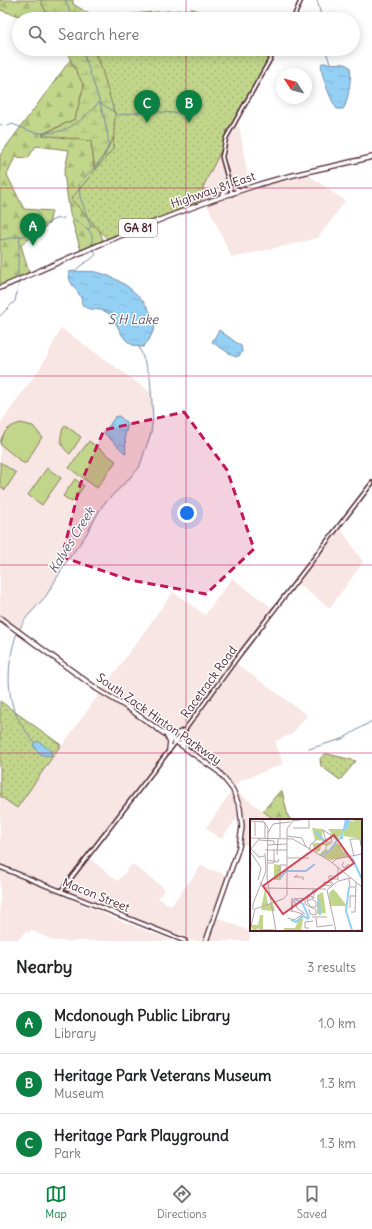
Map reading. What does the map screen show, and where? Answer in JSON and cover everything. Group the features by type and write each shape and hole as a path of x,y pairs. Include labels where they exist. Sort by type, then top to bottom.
{"main road":[{"name":"Highway 81 East","path":"0,288 151,222 218,198 307,171 372,157"},
{"name":"South Zack Hinton Parkway","path":"0,618 97,689 208,764 225,779 233,790 240,808 242,826 239,847 206,941"},
{"path":"164,733 175,735 185,730"},
{"path":"164,733 170,741 169,750"},
{"path":"181,735 182,742 191,752"},
{"path":"205,757 208,764"},
{"name":"Macon Street","path":"0,867 185,941"}],"street":[{"path":"296,12 301,0"},
{"path":"232,194 222,157 226,138 272,56"},
{"path":"229,184 232,188 243,190"},
{"path":"218,198 227,190 229,184"},
{"name":"Racetrack Road","path":"61,892 176,742 240,654 372,483"}],"highlighted area":[{"path":"184,412 227,470 254,549 206,594 130,580 62,557 80,485 104,430"}],"shaded area":[{"path":"238,117 249,185 306,173 345,201 318,238 232,258 206,202 182,212"},
{"path":"61,328 152,393 153,417 151,433 139,468 129,481 105,503 46,596 26,618 18,631 0,618 0,424 44,362"},
{"path":"339,526 363,562 330,608 296,583"},
{"path":"232,578 275,610 235,663 307,715 292,734 275,741 283,764 239,781 235,787 177,739 87,857 118,881 132,864 165,889 158,898 171,906 201,866 230,876 214,916 249,931 250,938 248,941 191,941 0,864 0,796 17,808 173,592 205,615"},
{"path":"233,789 275,819 250,819 250,846 242,844 244,822 241,813 221,839 206,828"},
{"path":"0,869 121,921 173,941 54,941 31,930 28,933 26,931 16,941 0,941"}],"green space":[{"path":"0,0 42,0 41,2 46,12 12,12 12,14 0,10"},
{"path":"42,0 73,0 73,4 86,12 46,12 41,2"},
{"path":"193,9 201,12 156,12"},
{"path":"69,56 96,56 114,89 122,123 95,170 91,141 42,135 75,119 84,86"},
{"path":"96,56 163,56 89,204 105,245 82,254 70,214 64,174 69,150 36,146 28,158 15,157 7,175 24,209 52,211 49,224 21,245 30,277 3,288 0,286 0,155 71,59 84,86 75,119 42,134 91,141 95,170 114,89"},
{"path":"98,56 273,56 237,118 203,187 203,199 109,241 71,199 113,149 115,115"},
{"path":"21,423 33,426 42,437 26,463 23,463 0,444 2,436 7,430"},
{"path":"65,425 81,437 70,454 64,448 61,441 61,433"},
{"path":"89,441 116,461 97,488 69,468"},
{"path":"0,462 16,473 5,490 0,486"},
{"path":"47,468 61,478 42,505 28,495"},
{"path":"75,479 84,486 72,502 63,496"},
{"path":"0,701 61,745 17,808 0,796"},
{"path":"324,754 356,761 340,780 321,766 320,759"},
{"path":"280,791 282,791 288,816 290,819 274,819 263,811"}],"water":[{"path":"322,63 345,64 350,67 349,89 343,109 337,109 332,100 322,72"},
{"name":"S H Lake","path":"69,272 96,272 106,275 125,285 142,299 153,317 155,327 149,340 143,347 135,346 125,339 113,318 109,314 83,306 81,297 70,280"},
{"path":"219,330 241,346 242,352 239,356 235,357 212,342"},
{"path":"119,416 128,424 125,435 126,454 104,433 115,417"},
{"path":"38,741 50,750 52,755 46,756 36,750 33,744"}],"waterway":[{"name":"Kalves Creek","path":"66,0 70,12"},
{"path":"317,0 320,12"},
{"name":"Kalves Creek","path":"84,56 103,114 108,140 108,148 106,153 79,184 80,197 91,227 88,229"},
{"path":"328,56 330,63"},
{"name":"Kalves Creek","path":"99,102 119,115 147,111 175,113 187,105"},
{"path":"8,126 12,124 33,132 43,133 62,131 77,123 98,103"},
{"path":"0,240 23,236 55,219 64,218"},
{"name":"Kalves Creek","path":"72,218 88,229 92,235 92,246"},
{"path":"18,278 20,236"},
{"name":"Kalves Creek","path":"75,272 79,267 94,257 96,254 94,250"},
{"path":"0,316 15,301 19,282"},
{"name":"Kalves Creek","path":"19,630 26,618 46,596 65,564 86,535 102,506 139,468 151,433 153,417 150,376 139,347"},
{"name":"Kalves Creek","path":"17,633 9,669 11,698 17,716 34,742"},
{"path":"309,749 342,739 372,721"}],"place":[{"name":"Heritage Park Playground","path":"147,123"},
{"name":"Heritage Park Veterans Museum","path":"189,123"},
{"name":"Mcdonough Public Library","path":"33,246"}]}
